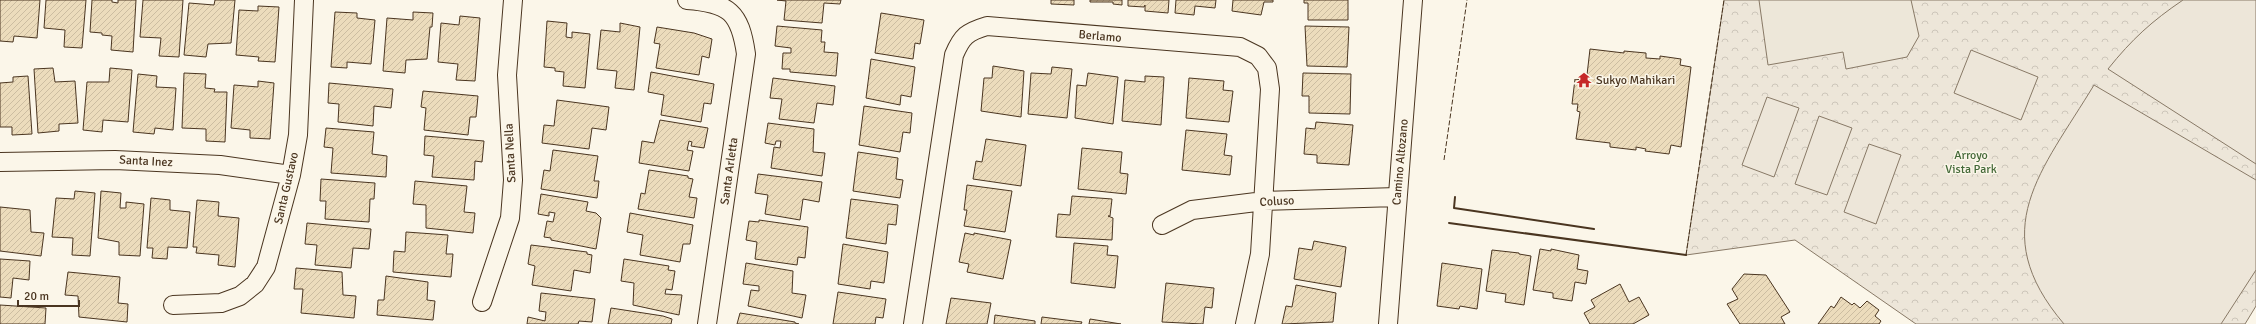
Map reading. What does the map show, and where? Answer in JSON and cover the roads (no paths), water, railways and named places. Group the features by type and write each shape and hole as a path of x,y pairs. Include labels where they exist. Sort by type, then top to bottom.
{"street":[{"name":"Santa Gustavo","path":"173,305 221,303 240,296 255,284 266,267 291,175 298,135 304,0"},
{"name":"Santa Nella","path":"482,302 510,218 513,180 508,75 513,0"},
{"name":"Santa Arletta","path":"687,0 705,1 724,7 737,19 743,31 746,54 707,324"},
{"name":"Camino Altozano","path":"1388,324 1413,0"},
{"name":"Berlamo","path":"913,324 954,55 961,40 973,30 987,26 1240,47 1258,56 1267,68 1270,89 1260,254 1245,324"},
{"name":"Santa Inez","path":"0,162 115,160 220,165 291,175"},
{"name":"Coluso","path":"1162,225 1192,210 1264,201 1397,197"}],"place":[{"name":"Sukyo Mahikari","path":"1584,80"}],"park label":[{"name":"Arroyo Vista Park","path":"1971,162"}]}
